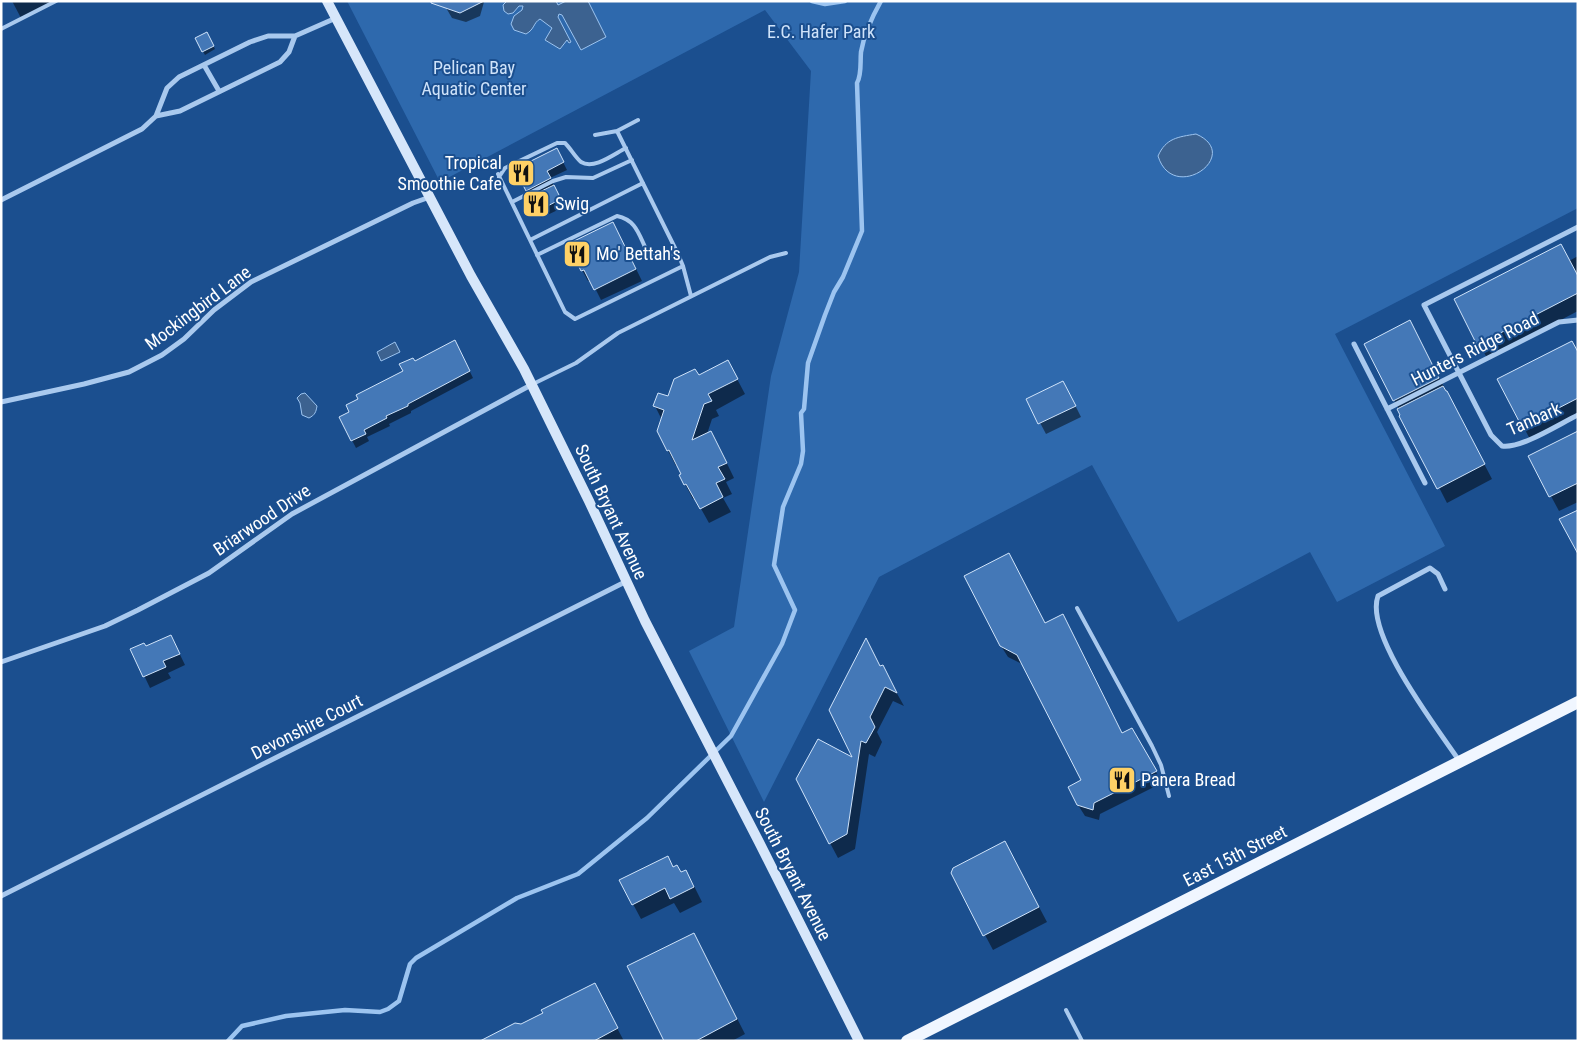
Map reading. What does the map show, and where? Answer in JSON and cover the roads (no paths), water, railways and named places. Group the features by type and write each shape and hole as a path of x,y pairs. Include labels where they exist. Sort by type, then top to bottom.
{"main road":[{"name":"South Bryant Avenue","path":"327,1 531,385 589,501 625,582 759,842 858,1041"},
{"name":"East 15th Street","path":"907,1041 1578,702"}],"street":[{"path":"1,200 142,129 156,116 167,88 179,78 250,42 268,36 295,36 336,18"},
{"path":"156,116 180,111 280,62 289,52 295,36"},
{"path":"204,65 219,91"},
{"name":"Mockingbird Lane","path":"1,402 129,372 162,355 184,338 214,310 251,282 413,203 430,197"},
{"path":"1459,372 1424,304 1578,227"},
{"name":"Hunters Ridge Road","path":"1387,409 1559,322 1578,320"},
{"path":"1354,344 1424,483"},
{"name":"Tanbark","path":"1459,372 1491,435 1502,446 1509,447 1525,442 1578,415"},
{"name":"Briarwood Drive","path":"1,662 105,626 209,573 292,514 531,385"},
{"path":"1445,589 1438,574 1430,568 1378,596 1375,604 1384,641 1407,682 1461,762"},
{"name":"Devonshire Court","path":"1,896 625,582"}],"lane":[{"path":"1,29 56,1"},
{"path":"595,136 617,130 638,120"},
{"path":"617,130 678,254 691,296"},
{"path":"626,148 596,163 590,164 582,163 565,143 557,142 505,168 498,175 565,312 575,319 683,266"},
{"path":"512,202 553,181 566,177 593,178 632,160"},
{"path":"530,240 643,183"},
{"path":"537,254 617,216 632,221 648,253 652,256 660,258 678,254"},
{"path":"531,385 576,363 618,333 770,256 786,253"},
{"path":"1077,608 1158,759 1169,796"},
{"path":"1066,1010 1082,1041"}],"waterway":[{"path":"812,1 825,4 845,1"},
{"path":"228,1041 242,1026 286,1016 345,1010 380,1012 388,1009 399,1001 410,964 416,958 517,898 578,874 647,818 731,736 782,644 795,610 774,565 783,507 801,464 803,451 801,413 804,409 808,363 834,292 843,277 862,231 857,83 860,76 861,52 864,39 881,1"}],"place":[{"name":"Tropical Smoothie Cafe","path":"521,173"},
{"name":"Swig","path":"536,204"},
{"name":"Mo' Bettah's","path":"577,254"},
{"name":"Panera Bread","path":"1122,780"}],"park label":[{"name":"E.C. Hafer Park","path":"821,32"},
{"name":"Pelican Bay Aquatic Center","path":"474,78"}]}
